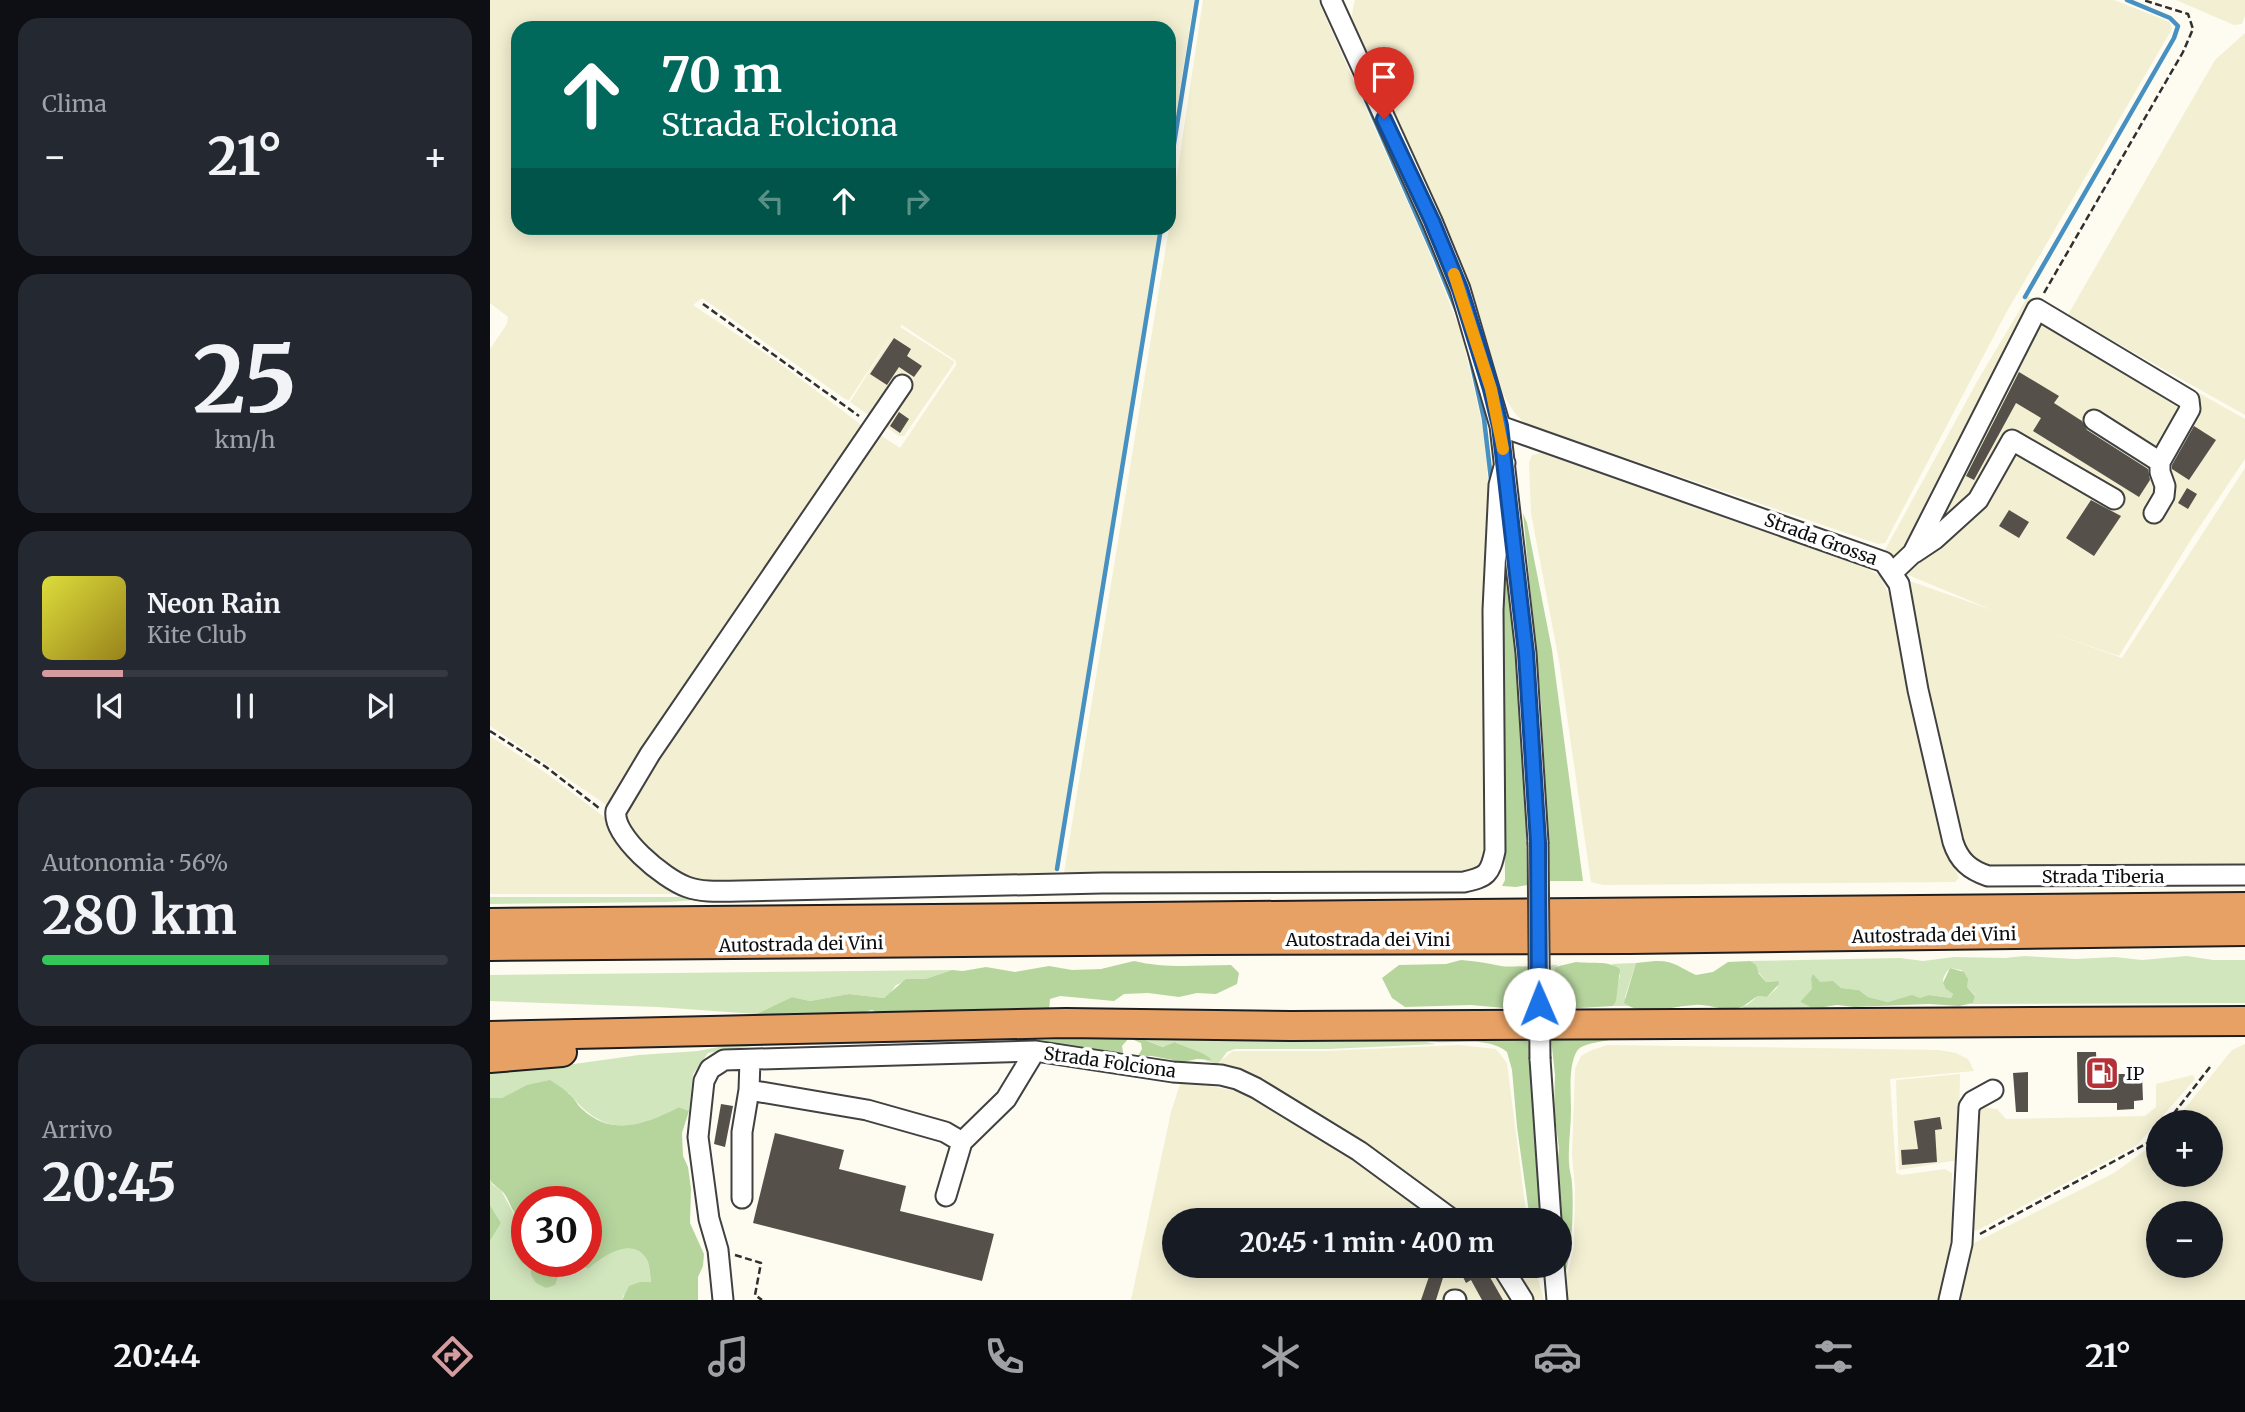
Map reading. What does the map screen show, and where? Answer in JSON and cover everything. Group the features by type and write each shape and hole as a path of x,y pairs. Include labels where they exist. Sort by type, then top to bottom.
{"highway":[{"name":"Autostrada dei Vini","path":"490,923 2245,907"},
{"name":"Autostrada dei Vini","path":"490,946 1630,939 2245,931"},
{"path":"490,1017 571,1017 597,1034"},
{"path":"490,1036 1066,1023 1291,1026 2245,1021"},
{"path":"490,1058 578,1051 597,1034"}],"street":[{"path":"1331,0 1432,221 1460,289 1500,426 1526,653 1538,842 1539,1059 1550,1208"},
{"path":"1339,18 1348,0"},
{"path":"1913,553 2037,309 2189,400 2190,409 2160,462 2165,486 2164,496 2154,513"},
{"path":"902,385 650,754 616,811 614,820 628,842 686,887 707,891 1102,883 1464,882 1479,879 1492,865 1494,851 1493,610 1499,485 1505,463"},
{"path":"2094,421 2160,462"},
{"name":"Strada Grossa","path":"1500,426 1884,562 1899,584 1918,690 1953,842 1964,863"},
{"path":"1893,572 1978,500 2011,440 2114,499"},
{"name":"Strada Tiberia","path":"1964,863 1975,872 1988,876 2245,875"},
{"path":"946,1196 961,1142 1006,1100 1035,1052"},
{"name":"Strada Folciona","path":"718,1250 709,1219 698,1137 704,1081 710,1069 724,1060 1035,1052 1237,1079 1282,1103 1359,1151 1437,1208"},
{"path":"742,1198 742,1132 749,1090 750,1060"},
{"path":"749,1090 867,1110 945,1132 961,1142"},
{"path":"1949,1300 1962,1244 1969,1107 1973,1101 1993,1090"},
{"path":"718,1250 723,1300"},
{"path":"1510,1278 1523,1300"},
{"path":"1555,1278 1557,1300"}],"path":[{"path":"2037,309 2183,52 2193,29 2188,14 2143,0"},
{"path":"703,304 869,423 872,430"},
{"path":"490,731 545,767 614,820"},
{"path":"2176,1110 2210,1067"},
{"path":"1962,1244 2146,1144"},
{"path":"718,1250 761,1263 755,1295 762,1300"}],"shaded area":[{"path":"490,0 1194,0 1176,115 1176,21 511,21 511,235 1158,235 1054,880 713,887 674,874 636,840 621,816 874,437 880,435 900,448 956,365 956,361 902,325 900,327 955,362 904,436 899,436 850,402 898,326 849,400 702,298 693,305 778,362 864,427 608,806 490,726 490,349 507,324 508,317 490,303"},
{"path":"1203,0 1318,0 1428,249 1461,332 1483,428 1488,480 1488,815 1485,865 1474,875 1066,878 1064,873 1168,235 1176,235 1176,181"},
{"path":"1355,0 2114,0 2170,22 2172,29 2006,313 1885,543 1878,544 1524,423 1503,394 1469,280 1353,28"},
{"path":"2176,0 2245,0 2245,16 2242,24 2234,25"},
{"path":"2245,33 2245,415 2069,316 2069,313 2215,60"},
{"path":"2028,296 2245,419 2245,459 2119,656 2043,630 2122,658 2245,468 2245,870 2003,872 1976,864 1960,843 1924,691 1908,595 1910,581 1992,610 1906,574 1885,550 1978,380"},
{"path":"1541,453 1865,567 1880,576 1891,599 1946,848 1959,878 1955,882 1603,885 1591,882 1559,661 1531,513 1529,463 1532,455"},
{"path":"490,736 546,773 706,894 490,894"},
{"path":"2245,1044 2245,1300 1955,1300 1970,1245 2114,1173 2146,1150 2146,1187 2223,1187 2223,1110 2184,1110 2232,1050"},
{"path":"1459,1045 1496,1049 1507,1063 1525,1208 1444,1208 1220,1061 1233,1051 1326,1051"},
{"path":"1607,1045 1939,1050 1956,1053 1968,1059 1974,1071 1890,1079 1896,1173 1902,1175 1945,1169 1952,1173 1952,1230 1941,1300 1564,1300 1563,1285 1567,1278 1572,1278 1574,1247 1575,1188 1572,1154 1575,1069 1581,1056"},
{"path":"1960,1074 1958,1160 1899,1170 1896,1080"},
{"path":"2193,1075 2195,1079 2168,1110 2152,1110 2156,1107 2156,1084"},
{"path":"1181,1081 1237,1091 1255,1098 1405,1194 1421,1208 1162,1208 1162,1278 1497,1278 1511,1300 1131,1300 1171,1112"},
{"path":"1976,1108 1997,1109 2006,1119 2145,1116 2146,1135 2137,1145 1970,1232"},
{"path":"1519,1278 1538,1278 1544,1300 1533,1300"}],"green space":[{"path":"1523,513 1552,650 1583,881 1550,881 1541,701"},
{"path":"1507,517 1524,699 1527,885 1516,887 1502,886 1505,880 1503,636"},
{"path":"490,897 738,897 668,902 490,904"},
{"path":"2024,956 2142,960 2187,956 2213,960 2245,960 2245,1003 1970,1004 1973,1003 1975,995 1967,987 1967,977 1961,970 1950,968 1943,982 1953,994 1951,998 1929,995 1888,1002 1868,997 1859,990 1841,988 1834,982 1811,979 1813,989 1800,1002 1810,1007 1741,1006 1747,1005 1758,996 1767,997 1777,988 1778,981 1766,982 1750,961 1900,958 1923,961 1954,957"},
{"path":"1461,960 1530,968 1530,1006 1405,1007 1392,998 1382,978 1399,965 1446,964"},
{"path":"1134,961 1170,966 1231,965 1239,973 1237,984 1216,994 1197,993 1179,997 1148,993 1124,994 1114,1001 1060,996 1050,999 1049,1010 960,1010 884,1015 872,1010 852,1015 756,1014 792,997 810,1001 849,994 884,998 906,979 925,979 952,970 986,967 1015,972 1049,966 1072,970 1101,969"},
{"path":"1750,961 1756,965 1766,982 1778,981 1779,984 1767,997 1758,996 1734,1009 1699,1005 1648,1010 1624,1003 1636,963 1672,963 1696,975 1713,972 1728,962"},
{"path":"1576,962 1605,963 1620,969 1613,1006 1564,1009 1556,1006 1553,985 1555,967"},
{"path":"1636,963 1625,997 1628,1006 1613,1006 1620,975 1612,964"},
{"path":"1558,965 1555,967 1553,988 1556,1006 1530,1006 1530,969 1523,966"},
{"path":"1950,968 1964,972 1968,979 1967,987 1975,996 1973,1003 1959,1006 1929,1004 1810,1007 1800,1002 1812,989 1813,974 1820,982 1833,981 1841,988 1859,990 1868,997 1888,1002 1912,995 1920,998 1929,995 1951,998 1953,994 1943,983"},
{"path":"952,970 896,985 884,998 849,994 810,1001 792,997 756,1014 658,1007 490,1001 490,975"},
{"path":"1100,1036 1137,1037 1163,1047 1175,1042 1212,1060 1183,1062 1138,1056 1142,1049 1141,1043 1129,1038 1122,1046 1123,1052 1109,1053 1031,1041"},
{"path":"1137,1037 1334,1042 1426,1039 1427,1042 1436,1044 1329,1049 1235,1049 1227,1052 1218,1064 1207,1061 1176,1042 1164,1047"},
{"path":"1527,1037 1532,1060 1543,1208 1528,1208 1512,1070 1507,1052 1477,1042 1422,1040"},
{"path":"1551,1038 1617,1038 1580,1048 1572,1064 1569,1166 1572,1208 1560,1208 1556,1181 1559,1148 1554,1111 1555,1075"},
{"path":"728,1045 752,1046 708,1053 693,1074 689,1111 679,1107 633,1125 620,1126 594,1117 569,1093 514,1093 502,1098 490,1098 490,1067 574,1064 639,1055 698,1051"},
{"path":"550,1080 594,1118 618,1125 643,1122 679,1107 689,1111 682,1133 683,1156 688,1167 691,1189 690,1223 704,1254 698,1277 698,1300 622,1300 629,1286 651,1282 648,1262 634,1249 618,1251 602,1258 602,1186 511,1186 511,1206 503,1192 493,1184 490,1180 490,1098 502,1098 527,1085"},
{"path":"490,1180 501,1190 511,1209 511,1277 602,1277 602,1258 617,1251 634,1249 647,1260 651,1282 640,1282 623,1296 622,1300 490,1300 490,1241 501,1223 490,1205"},
{"path":"490,1205 501,1223 490,1241"},
{"path":"532,1277 558,1277 555,1285 546,1288 536,1283"}],"building":[{"path":"894,338 911,349 907,356 922,366 914,377 899,367 887,385 870,374"},
{"path":"2019,372 2059,396 2054,403 2082,421 2087,430 2148,469 2150,480 2139,497 2033,431 2041,418 2016,403 1974,480 1966,476"},
{"path":"899,412 909,419 900,433 890,426"},
{"path":"2194,426 2216,440 2189,480 2172,469 2172,465"},
{"path":"2187,488 2197,494 2188,509 2178,503"},
{"path":"2091,500 2121,516 2094,556 2066,538"},
{"path":"2009,510 2029,522 2019,538 1999,526"},
{"path":"2077,1052 2096,1052 2097,1074 2142,1074 2143,1100 2134,1101 2134,1109 2117,1110 2117,1103 2078,1103"},
{"path":"2028,1072 2028,1112 2016,1112 2013,1073"},
{"path":"721,1104 733,1106 725,1147 714,1144"},
{"path":"1940,1117 1942,1129 1935,1130 1937,1162 1902,1165 1901,1150 1918,1149 1914,1121"},
{"path":"775,1133 844,1150 839,1169 906,1186 900,1211 994,1234 982,1281 753,1223"},
{"path":"1429,1278 1443,1278 1436,1300 1421,1300"},
{"path":"1464,1278 1490,1278 1503,1300 1482,1300 1471,1280 1466,1283"}],"waterway":[{"path":"1176,131 1197,0"},
{"path":"2025,297 2174,38 2178,26 2170,18 2127,0"},
{"path":"1359,84 1458,314"},
{"path":"1057,869 1160,235"},
{"path":"1470,356 1484,419 1491,479"}],"slow traffic":[{"path":"1454,274 1491,389 1503,449"}],"place":[{"name":"IP","path":"2102,1073"}],"route":[{"path":"1384,119 1432,221 1460,289 1500,426 1526,653 1538,842 1539,1004"}]}
